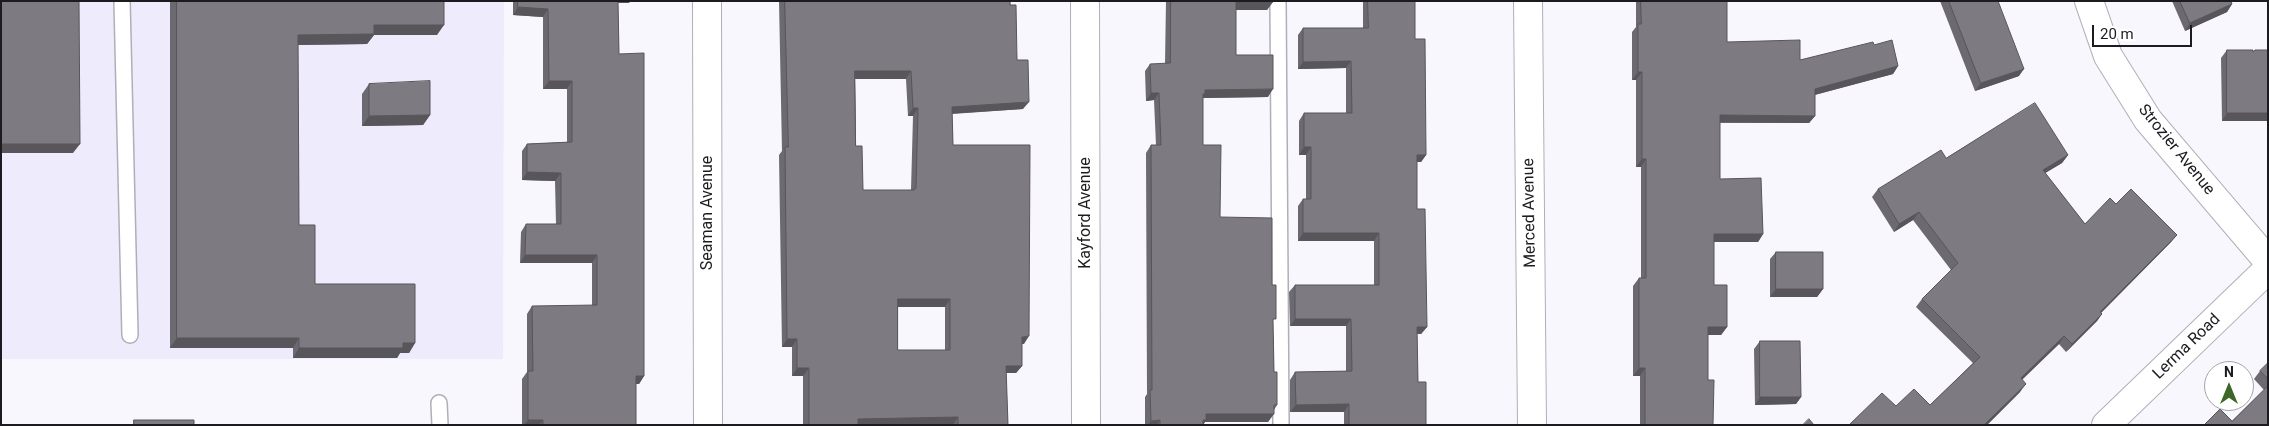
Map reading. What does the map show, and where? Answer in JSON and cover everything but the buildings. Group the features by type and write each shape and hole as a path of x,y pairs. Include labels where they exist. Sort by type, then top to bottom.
{"street":[{"name":"Seaman Avenue","path":"707,1 708,425"},
{"name":"Kayford Avenue","path":"1085,1 1086,425"},
{"name":"Merced Avenue","path":"1528,1 1532,425"},
{"name":"Strozier Avenue","path":"2089,1 2108,56 2148,120 2268,260"},
{"name":"Lerma Road","path":"2106,425 2268,269"}],"lane":[{"path":"122,1 130,335"},
{"path":"1278,1 1281,425"},
{"path":"439,404 440,425"}],"shaded area":[{"path":"1,1 504,1 503,359 1,359"}]}
